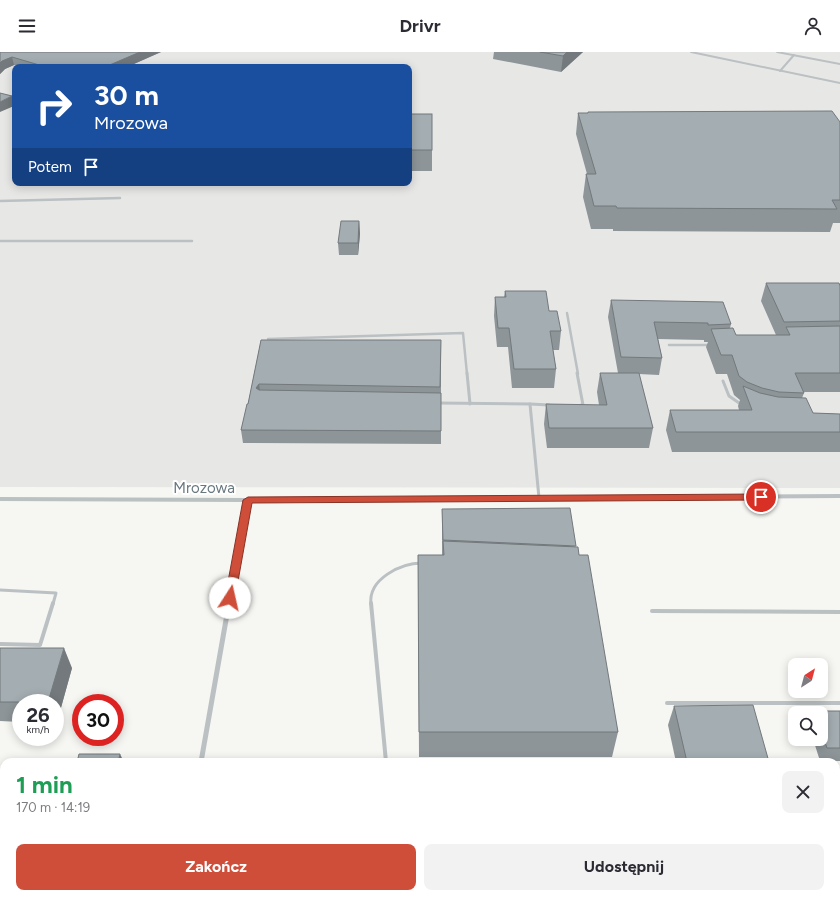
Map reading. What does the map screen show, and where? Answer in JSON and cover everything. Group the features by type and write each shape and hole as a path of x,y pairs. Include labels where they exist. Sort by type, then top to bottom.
{"street":[{"name":"Mrozowa","path":"0,499 248,500 840,496"},
{"path":"202,758 248,500"}],"lane":[{"path":"691,52 840,83"},
{"path":"777,52 840,64"},
{"path":"780,70 794,55"},
{"path":"0,201 120,198"},
{"path":"0,242 192,242"},
{"path":"567,313 583,405 576,405"},
{"path":"268,339 462,334 470,404"},
{"path":"669,345 716,344"},
{"path":"723,381 726,392 735,401 745,406"},
{"path":"431,403 553,405"},
{"path":"530,404 539,498"},
{"path":"386,758 370,597 377,584 386,574 401,566 415,562 431,563"},
{"path":"0,590 56,593 40,645 0,644"},
{"path":"652,611 840,612"},
{"path":"667,703 840,703"}],"shaded area":[{"path":"0,52 840,52 840,488 0,487"}],"building":[{"path":"0,52 140,52 112,64 36,64 12,57 0,63"},
{"path":"540,52 567,52 563,56"},
{"path":"0,93 12,96 0,102"},
{"path":"832,111 840,122 840,200 832,200 837,209 617,208 616,206 594,206 586,174 596,174 578,113"},
{"path":"412,114 432,114 432,150 412,150"},
{"path":"341,221 359,221 358,243 338,243"},
{"path":"766,283 839,283 840,321 784,322"},
{"path":"505,291 546,291 549,311 557,311 561,331 550,331 556,369 514,369 509,328 498,328 495,297 506,297"},
{"path":"611,300 723,302 731,324 708,325 708,323 654,322 662,358 621,357"},
{"path":"840,326 840,373 795,373 804,393 779,392 762,388 747,382 739,376 732,355 721,355 711,329 733,328 736,335 790,335 786,327"},
{"path":"261,340 441,340 440,387 259,384 256,388 259,390 441,393 441,431 241,430"},
{"path":"600,373 639,373 653,428 549,428 546,404 607,405"},
{"path":"743,386 760,393 778,397 806,398 813,413 840,414 840,432 676,432 670,410 752,410"},
{"path":"570,508 576,546 443,540 442,509"},
{"path":"443,541 578,547 579,555 588,555 618,732 419,732 418,555 444,555"},
{"path":"0,648 64,648 50,694 12,694 12,702 0,702"},
{"path":"753,705 768,758 686,758 674,706"},
{"path":"828,711 840,711 840,748 827,748"},
{"path":"79,754 120,754 119,758 78,758"}],"route":[{"path":"230,598 248,500 761,497"}]}
